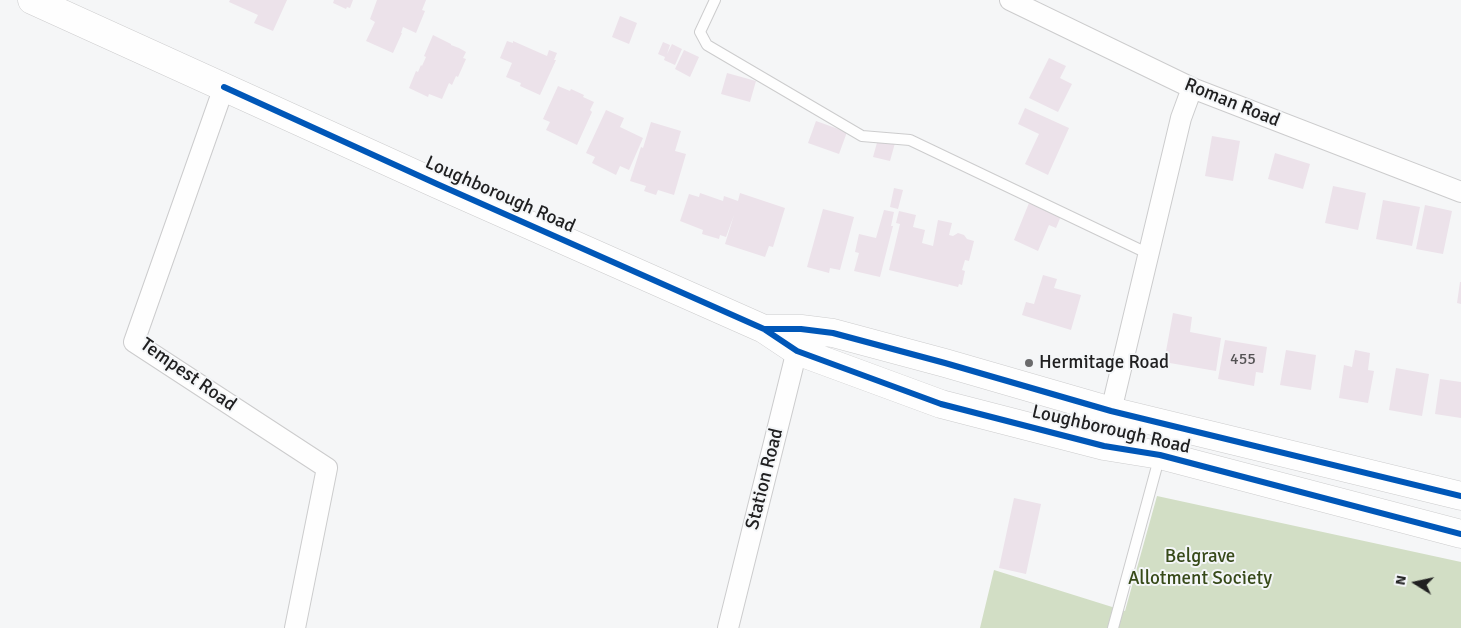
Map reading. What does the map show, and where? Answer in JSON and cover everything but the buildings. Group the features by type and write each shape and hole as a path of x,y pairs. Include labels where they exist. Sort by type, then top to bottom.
{"highway":[{"name":"Loughborough Road","path":"32,0 764,329 799,340 941,404 1104,446 1160,455 1461,534"},
{"name":"Loughborough Road","path":"799,340 833,333 1111,411 1461,496"}],"street":[{"name":"Roman Road","path":"1010,0 1192,88 1461,192"},
{"name":"Tempest Road","path":"224,87 134,342 327,468 295,628"},
{"path":"1104,446 1181,118 1192,88"},
{"name":"Station Road","path":"728,628 799,340"}],"lane":[{"path":"715,0 700,32 707,45 862,136 910,140 1149,254"},
{"path":"1113,628 1160,455"}],"green space":[{"name":"Belgrave Allotment Society","path":"1157,496 1461,562 1461,628 980,628 994,570 1125,611"}],"cycle path":[{"path":"224,87 764,329 797,351 941,404 1104,446 1160,455 1461,534"},
{"path":"764,329 801,329 833,333 1111,411 1461,496"}],"place":[{"name":"Hermitage Road","path":"1029,363"}]}
